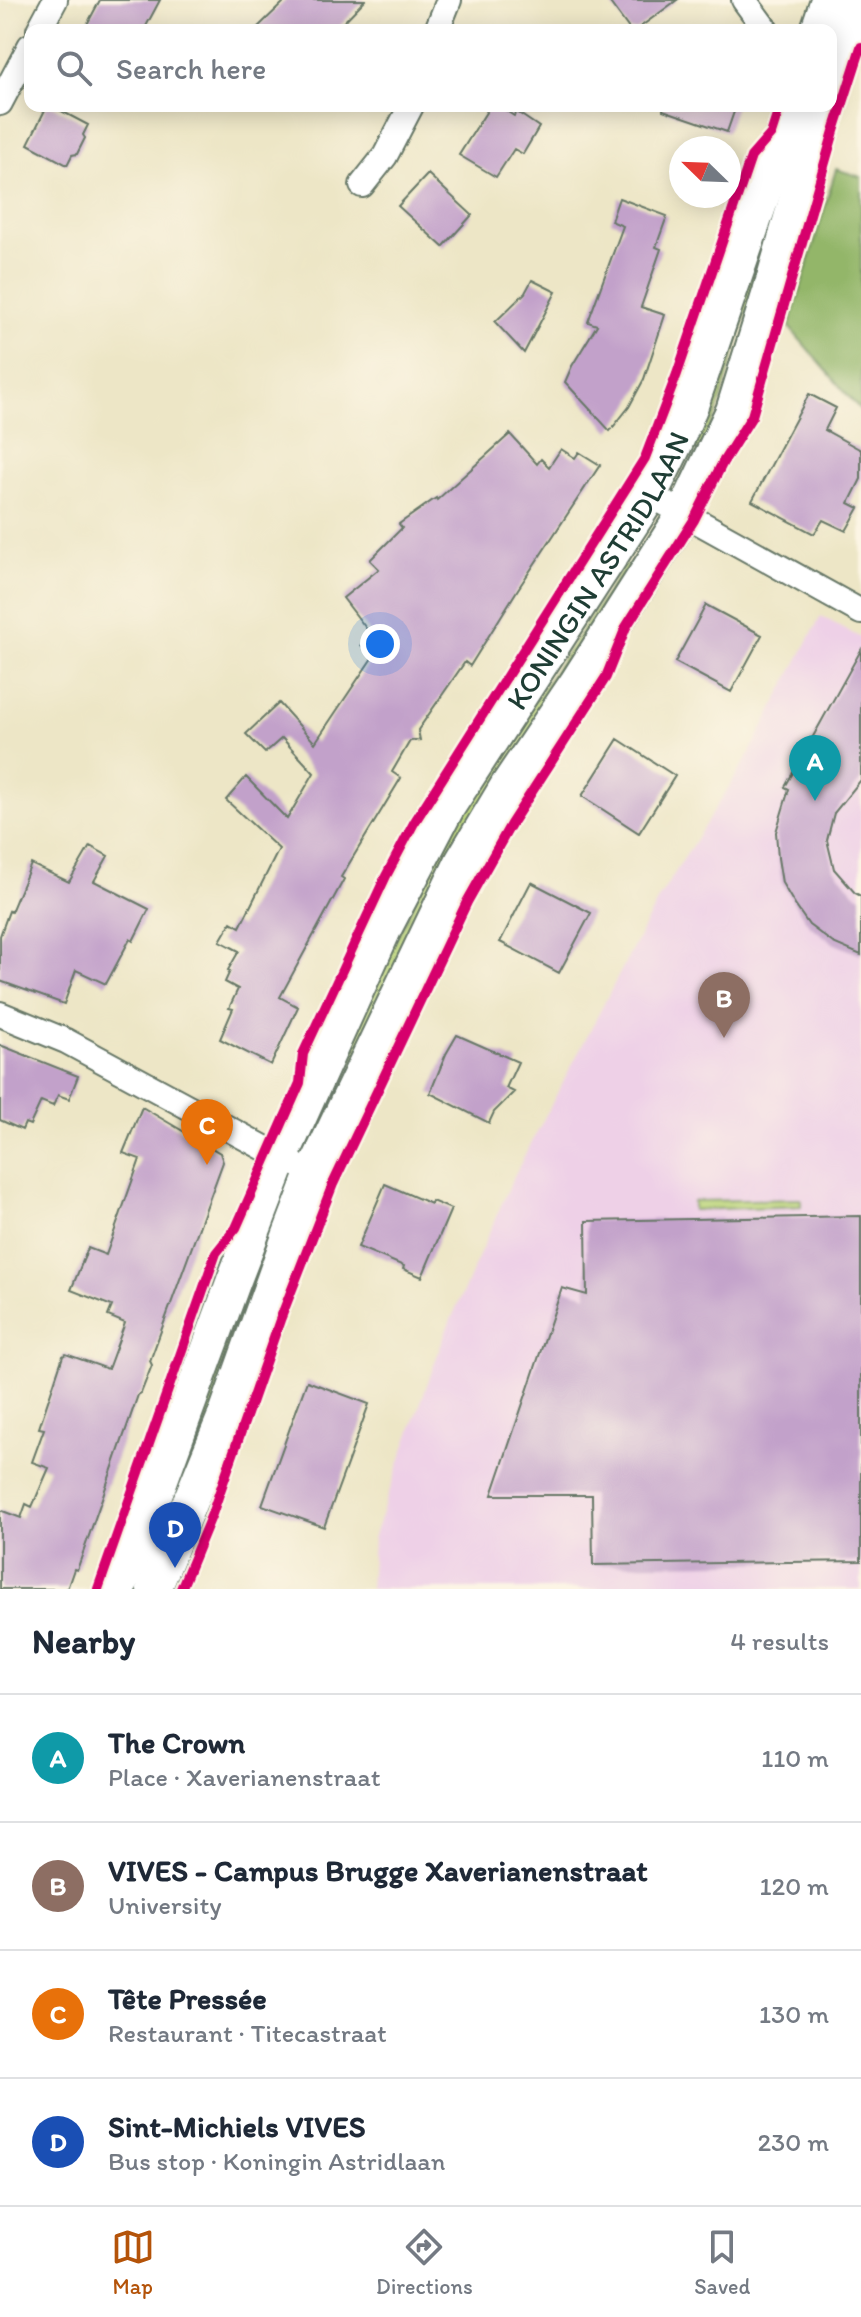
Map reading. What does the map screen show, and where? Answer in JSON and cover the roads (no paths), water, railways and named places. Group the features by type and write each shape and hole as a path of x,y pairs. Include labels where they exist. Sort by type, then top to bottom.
{"main road":[{"path":"820,24 828,0"},
{"path":"837,64 858,0"},
{"name":"KONINGIN ASTRIDLAAN","path":"118,1589 281,1158 385,927 447,808 650,495 675,444 791,112"},
{"name":"KONINGIN ASTRIDLAAN","path":"154,1589 227,1411 313,1174 462,862 508,785 684,514 733,411 821,112"}],"street":[{"path":"42,24 55,0"},
{"path":"439,24 449,0"},
{"path":"744,0 762,24"},
{"path":"0,103 24,57"},
{"path":"362,185 385,156 408,112"},
{"path":"650,495 861,612"},
{"path":"0,1014 66,1041 313,1174"}],"place":[{"name":"The Crown","path":"815,801"},
{"name":"VIVES - Campus Brugge Xaverianenstraat","path":"724,1038"},
{"name":"Tête Pressée","path":"207,1165"},
{"name":"Sint-Michiels VIVES","path":"175,1568"}]}
